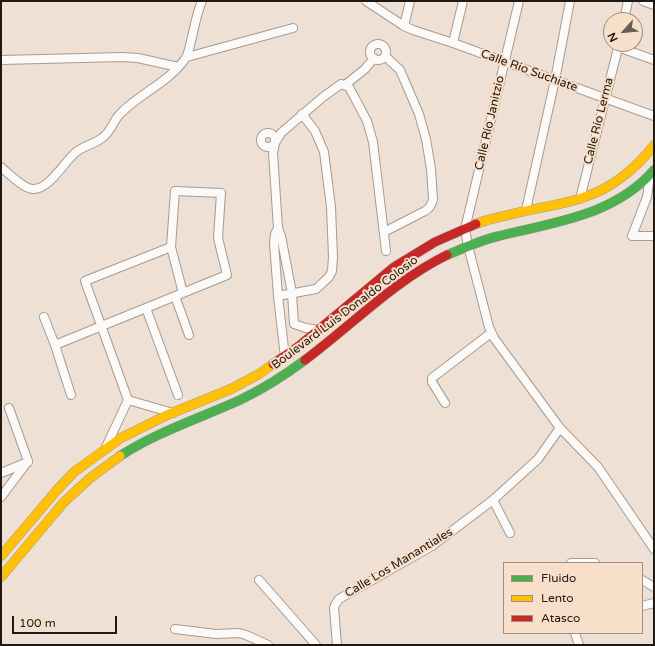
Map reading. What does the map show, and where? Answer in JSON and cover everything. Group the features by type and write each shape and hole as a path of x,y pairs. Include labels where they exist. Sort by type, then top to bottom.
{"main road":[{"name":"Boulevard Luis Donaldo Colosio","path":"1,556 74,472 121,438 172,412 231,389 259,374 285,357 394,267 436,242 481,222 596,193 628,172 646,156 654,145"},
{"name":"Boulevard Luis Donaldo Colosio","path":"1,577 57,510 103,468 126,452 172,429 229,406 277,380 413,274 435,261 468,246 499,236 591,214 613,203 652,172"}],"street":[{"path":"1,167 11,176 33,189 41,188 48,184 76,152 101,139 107,134 115,120 123,111 162,82 187,57 202,1"},
{"name":"Calle Río Suchiate","path":"366,1 404,26 654,116"},
{"path":"404,26 410,1"},
{"path":"453,43 463,1"},
{"name":"Calle Río Janitzio","path":"519,1 465,229 468,246 491,333 560,428 598,467 654,550"},
{"path":"526,210 555,80 570,1"},
{"path":"626,12 628,1"},
{"path":"643,1 654,4"},
{"path":"187,57 293,28"},
{"path":"374,58 371,54 372,49 377,44 384,47 386,52 385,56 400,70 419,114 426,139 431,169 433,199 433,203 430,208 384,232"},
{"name":"Calle Río Lerma","path":"580,198 616,52"},
{"path":"635,52 654,60"},
{"path":"374,58 381,59 385,56"},
{"path":"1,60 122,57 138,58 178,67"},
{"path":"294,324 292,293 281,236 278,228 273,152 275,143 281,132 340,84 344,85 365,69 374,58"},
{"path":"344,85 351,90 367,121 373,142 386,251"},
{"path":"278,296 316,289 323,284 332,271 333,257 331,207 324,152 315,131 302,114"},
{"path":"652,172 647,198 632,236 654,236"},
{"path":"55,345 175,296 184,293 228,275 218,238 221,193 174,191 171,246 184,293"},
{"path":"278,228 274,238 278,296 285,357"},
{"path":"104,450 128,400 85,281 171,246"},
{"path":"175,296 189,335"},
{"path":"146,308 178,395"},
{"path":"44,317 55,345 71,395"},
{"path":"281,326 294,324 319,330"},
{"path":"444,403 432,382 432,378 491,333"},
{"path":"128,400 172,412"},
{"path":"8,408 28,461"},
{"name":"Calle Los Manantiales","path":"337,645 334,608 339,600 432,546 493,500 538,459 560,428"},
{"path":"1,473 28,461"},
{"path":"1,497 28,461"},
{"path":"493,500 510,533"},
{"path":"259,580 316,645"},
{"path":"643,581 654,587"},
{"path":"643,606 654,603"},
{"path":"175,629 216,634 239,633 268,645"},
{"path":"575,634 579,645"}],"traffic: fast":[{"path":"447,255 473,244 499,236 562,221 602,207 621,198 654,170"},
{"path":"120,456 164,432 249,396 274,382 305,360"}],"traffic: slow":[{"path":"476,224 563,203 595,193 620,179 642,159 654,145"},
{"path":"1,556 74,472 121,438 167,415 231,389 259,374 273,364"},
{"path":"1,577 64,502 89,479 120,456"}],"traffic: jam":[{"path":"273,364 299,346 394,267 435,242 476,224"},
{"path":"305,360 391,290 409,277 447,255"}]}
